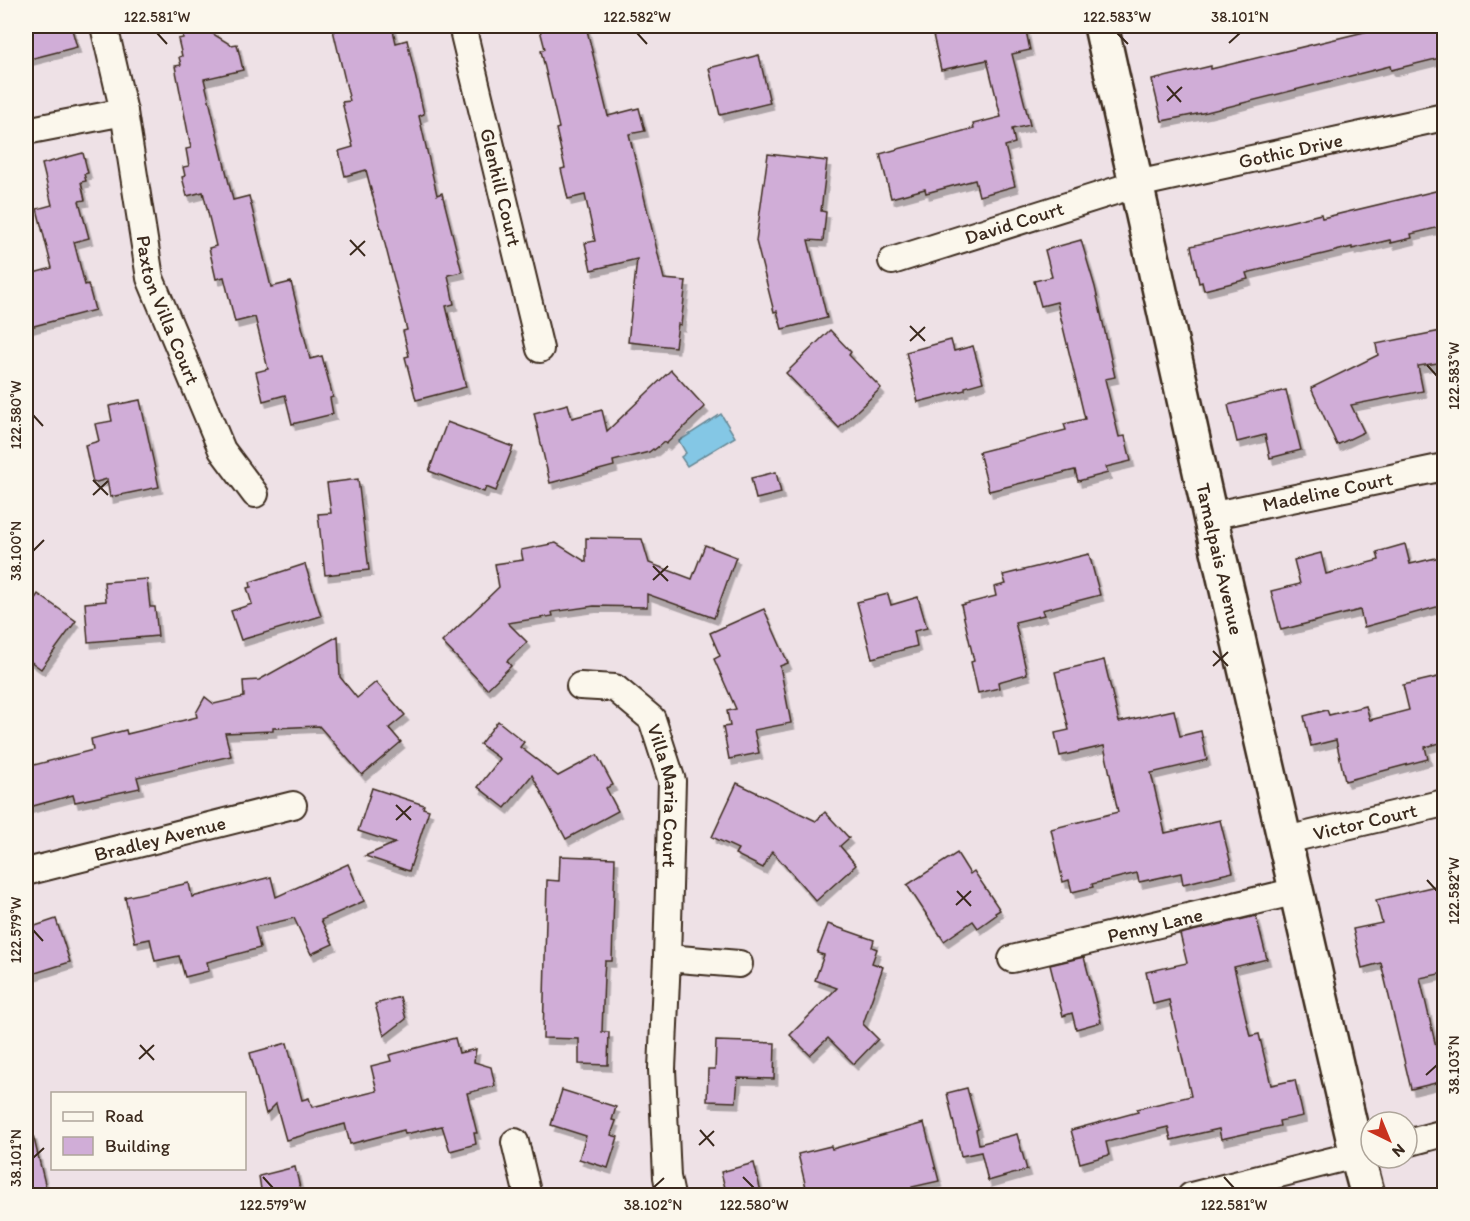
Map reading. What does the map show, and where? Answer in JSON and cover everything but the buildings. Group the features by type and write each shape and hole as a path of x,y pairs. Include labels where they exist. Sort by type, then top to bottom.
{"street":[{"path":"26,131 124,112 104,26"},
{"name":"Glenhill Court","path":"462,26 540,349"},
{"name":"Tamalpais Avenue","path":"1101,26 1210,516 1297,891 1359,1133"},
{"name":"Paxton Villa Court","path":"124,112 150,278 222,450 255,494"},
{"name":"Gothic Drive","path":"1137,184 1444,117"},
{"name":"David Court","path":"891,261 1137,184"},
{"name":"Madeline Court","path":"1210,516 1444,467"},
{"name":"Villa Maria Court","path":"580,686 615,687 652,719 672,781 668,958 662,1069 670,1196"},
{"name":"Victor Court","path":"1286,840 1444,803"},
{"name":"Bradley Avenue","path":"26,872 293,805"},
{"name":"Penny Lane","path":"1012,959 1297,891"},
{"path":"668,958 739,964"},
{"path":"1419,1140 1444,1133"},
{"path":"515,1142 528,1196"},
{"path":"1191,1196 1359,1154"},
{"name":"Tamalpais Avenue","path":"1366,1170 1368,1196"}],"water":[{"path":"721,414 735,437 687,466 681,457 686,453 679,441"}]}
